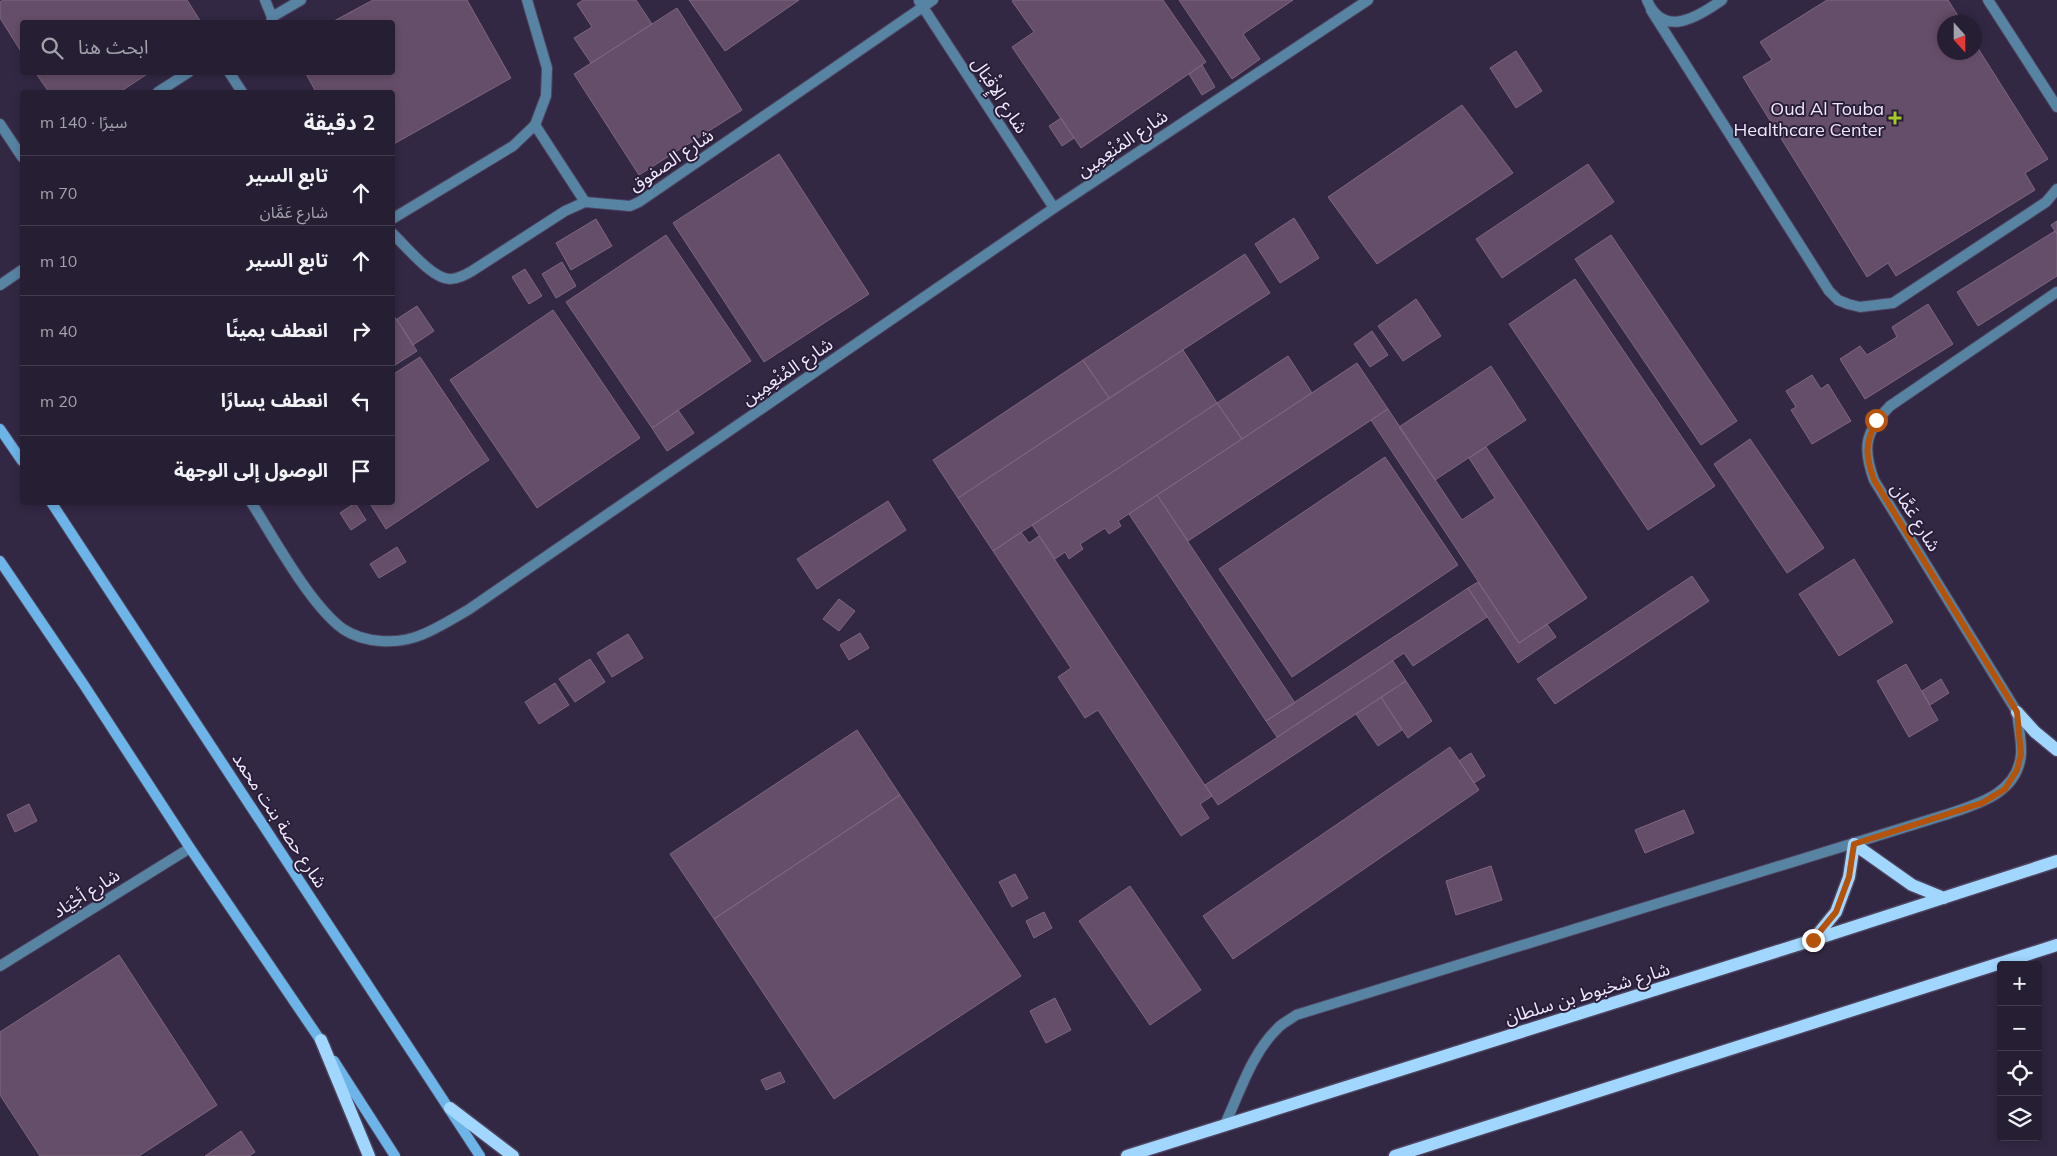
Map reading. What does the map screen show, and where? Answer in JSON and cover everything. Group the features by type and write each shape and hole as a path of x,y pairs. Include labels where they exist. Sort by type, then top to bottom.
{"main road":[{"path":"0,428 20,458"},
{"name":"شارع حصة بنت محمد","path":"53,505 480,1156"},
{"path":"0,561 84,685 190,848 321,1040 395,1156"},
{"path":"2017,712 2035,732 2057,750"},
{"path":"1813,940 1836,912 1849,877 1854,844 1912,885 1944,898"},
{"name":"شارع شخبوط بن سلطان","path":"1127,1156 1813,940 2057,861"},
{"path":"1395,1156 2057,945"},
{"path":"321,1040 369,1156"},
{"path":"450,1108 513,1156"},
{"path":"1149,1156 1165,1144"}],"street":[{"path":"265,0 272,20 301,0"},
{"path":"395,217 513,146 535,125 546,96 546,68 527,0"},
{"name":"شارع الصفوق","path":"585,202 630,206 639,202 920,3 932,0"},
{"name":"شارع المُنْعِمِين","path":"253,505 308,590 344,629 369,640 393,642 419,636 468,610 1054,208 1368,0"},
{"path":"1649,5 1662,19 1677,22 1697,17 1722,0"},
{"path":"1988,0 2057,107"},
{"name":"شارع الإِقْبَال","path":"920,3 1054,208"},
{"path":"1649,5 1829,291 1838,300 1860,307 1893,303 2046,202 2057,189"},
{"path":"161,90 185,75"},
{"path":"231,75 241,90"},
{"path":"0,124 20,154"},
{"path":"395,236 438,276 448,280 460,278 565,211 585,202 535,125"},
{"path":"0,286 20,271"},
{"name":"شارع عَمَّان","path":"2017,712 1874,480 1867,461 1867,440 1876,420 1890,406 2057,292"},
{"path":"1225,1124 1257,1057 1268,1039 1278,1027 1296,1015 1982,803 2005,789 2017,770 2021,754 2017,712"},
{"name":"شارع أجْيَاد","path":"0,966 190,848"}],"building":[{"path":"3,0 187,0 200,20 20,20 20,50 0,18 0,2"},
{"path":"373,0 467,0 511,78 395,143 395,90 315,90 307,75 395,75 395,20 336,20"},
{"path":"583,0 636,0 652,24 591,63 574,38 592,27 577,4"},
{"path":"689,0 799,0 725,51"},
{"path":"1163,0 1206,62 1081,148 1012,47 1034,32 1012,1"},
{"path":"1179,0 1293,0 1243,34 1260,59 1232,79"},
{"name":"Oud Al Touba Healthcare Center","path":"1827,0 1948,0 1958,15 1937,15 1937,60 1982,60 1982,55 2048,159 2025,173 2035,190 1896,276 1888,263 1867,277 1743,77 1772,60 1760,42"},
{"path":"677,8 742,110 639,175 574,74"},
{"path":"1516,51 1542,91 1516,108 1490,68"},
{"path":"1202,65 1215,87 1202,95 1189,74"},
{"path":"37,75 146,75 123,90 48,90"},
{"path":"1462,105 1513,173 1377,264 1328,197"},
{"path":"1061,118 1074,138 1062,146 1049,126"},
{"path":"779,154 869,294 764,362 673,223"},
{"path":"1588,164 1614,202 1502,278 1476,239"},
{"path":"1294,218 1319,258 1280,283 1255,244"},
{"path":"596,219 612,246 571,270 556,243"},
{"path":"2057,221 2057,234 2051,225"},
{"path":"2055,231 2057,234 2057,276 1978,326 1957,292"},
{"path":"666,235 751,361 652,428 566,302"},
{"path":"1611,235 1737,421 1701,445 1575,259"},
{"path":"1245,254 1270,293 1109,398 1083,360"},
{"path":"562,262 576,286 556,298 542,274"},
{"path":"525,269 542,296 529,304 512,277"},
{"path":"1575,279 1715,486 1648,530 1509,324"},
{"path":"1416,299 1441,336 1403,361 1378,326"},
{"path":"1928,304 1953,344 1865,399 1840,359 1860,346 1867,355 1897,337 1892,327"},
{"path":"417,306 434,331 413,345 397,319"},
{"path":"553,310 640,438 537,508 450,380"},
{"path":"395,318 417,351 395,365"},
{"path":"1372,331 1388,355 1370,367 1354,344"},
{"path":"1183,350 1217,403 993,551 958,498"},
{"path":"1288,356 1312,393 1242,439 1217,403"},
{"path":"420,357 489,460 386,529 371,505 395,505 395,373"},
{"path":"1083,360 1109,398 958,498 933,460"},
{"path":"1357,363 1388,409 1188,541 1157,495"},
{"path":"1491,366 1526,420 1435,480 1399,427"},
{"path":"1812,375 1821,389 1828,384 1851,421 1812,444 1791,410 1796,407 1786,391"},
{"path":"1217,403 1242,439 1118,521 1121,526 1109,534 1105,528 1080,544 1083,549 1069,559 1065,552 1055,559 1032,525"},
{"path":"1388,409 1462,520 1495,498 1469,458 1486,447 1587,598 1519,643 1371,420"},
{"path":"678,410 694,433 667,451 652,428"},
{"path":"1750,439 1824,548 1787,573 1714,464"},
{"path":"1385,457 1458,565 1292,677 1219,569"},
{"path":"1157,495 1295,703 1266,721 1129,514"},
{"path":"888,501 906,530 817,589 797,559"},
{"path":"352,505 356,505 366,520 351,530 340,513"},
{"path":"1021,532 1029,543 1039,536 1212,796 1200,804 1209,818 1181,836 1098,710 1085,718 1058,677 1071,668 993,551"},
{"path":"397,547 406,562 379,578 370,564"},
{"path":"1854,559 1893,622 1839,656 1799,594"},
{"path":"1692,576 1709,601 1555,704 1537,679"},
{"path":"1478,582 1519,643 1547,624 1556,637 1518,663 1468,588"},
{"path":"1468,588 1487,617 1413,666 1404,653 1277,737 1266,721"},
{"path":"839,599 855,611 839,631 823,619"},
{"path":"860,633 869,648 849,660 840,645"},
{"path":"628,634 643,658 612,677 597,653"},
{"path":"590,659 605,682 575,702 559,679"},
{"path":"1393,661 1406,681 1218,805 1205,785"},
{"path":"1906,664 1938,720 1909,737 1877,681"},
{"path":"1941,679 1949,693 1930,705 1922,691"},
{"path":"1406,681 1432,721 1408,738 1381,697"},
{"path":"555,683 569,705 539,724 525,702"},
{"path":"1381,697 1402,730 1378,746 1356,714"},
{"path":"857,730 900,795 714,919 670,854"},
{"path":"1450,747 1479,790 1233,959 1203,916"},
{"path":"1471,753 1485,776 1474,783 1459,761"},
{"path":"900,795 1021,976 834,1099 714,919"},
{"path":"29,804 37,821 15,832 7,815"},
{"path":"1684,810 1694,833 1645,853 1635,830"},
{"path":"1491,866 1502,900 1456,915 1446,881"},
{"path":"1015,874 1028,898 1012,907 999,882"},
{"path":"1130,886 1201,990 1150,1025 1079,921"},
{"path":"1044,912 1052,928 1034,938 1026,921"},
{"path":"119,955 217,1105 139,1156 40,1156 0,1095 0,1032"},
{"path":"1055,998 1071,1030 1046,1043 1030,1011"},
{"path":"780,1072 785,1082 766,1090 761,1080"},
{"path":"241,1131 255,1152 249,1156 205,1156"}],"place":[{"name":"Oud Al Touba Healthcare Center","path":"1895,118"}],"route":[{"path":"1813,940 1836,912 1849,877 1854,844 1982,803 2005,789 2017,770 2021,754 2017,712 1874,480 1867,461 1867,440 1876,420"}]}
